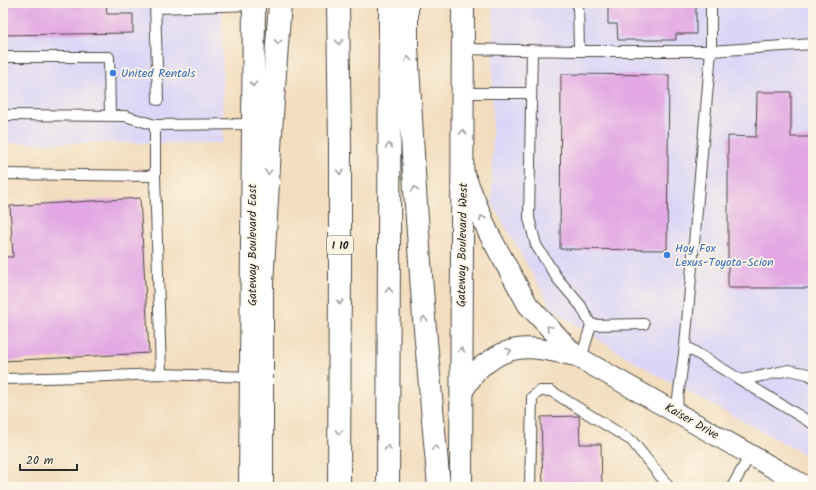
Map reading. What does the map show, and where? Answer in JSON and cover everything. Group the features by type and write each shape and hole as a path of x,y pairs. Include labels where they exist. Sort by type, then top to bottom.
{"main road":[{"path":"262,487 262,284 280,3"},
{"name":"I 10","path":"338,3 340,261 339,487"},
{"path":"388,487 390,3"},
{"path":"408,3 407,47 422,296 439,487"},
{"name":"Gateway Boulevard West","path":"460,487 463,3"},
{"name":"Gateway Boulevard East","path":"250,487 254,4"}],"street":[{"name":"Kaiser Drive","path":"463,171 488,232 528,305 579,357 807,487"},
{"name":"Kaiser Drive","path":"461,394 479,368 495,356 507,351 518,348 537,348 579,357"}],"lane":[{"path":"578,3 579,51"},
{"path":"676,413 685,346 711,51 711,3"},
{"path":"158,100 155,6 254,4"},
{"path":"463,49 711,51 813,44"},
{"path":"532,50 529,218 536,245 557,278 581,306 591,325 579,357"},
{"path":"3,57 109,57 110,116"},
{"path":"463,93 531,93"},
{"path":"3,115 124,116 156,125 253,124"},
{"path":"156,125 161,374"},
{"path":"3,174 156,176"},
{"path":"591,325 644,324"},
{"path":"685,346 813,424"},
{"path":"742,380 789,370 808,374 813,377"},
{"path":"3,379 161,374 250,377"},
{"path":"530,487 532,397 540,391 551,391 632,441 669,487"},
{"path":"732,487 750,455"}],"shaded area":[{"name":"United Rentals","path":"3,3 222,3 223,143 3,143"},
{"name":"Hoy Fox Lexus-Toyota-Scion","path":"493,3 813,3 813,459 660,377 575,325 551,307 492,203"}],"building":[{"path":"3,3 106,3 107,14 133,14 133,33 3,35"},
{"path":"608,3 696,3 696,34 676,34 676,40 618,40 617,24 608,24"},
{"path":"561,74 669,75 667,250 560,249"},
{"path":"757,92 791,92 791,137 813,137 813,288 728,288 728,136 756,137"},
{"path":"140,198 149,353 3,361 3,257 13,257 10,206"},
{"path":"579,416 580,444 601,444 602,487 543,487 541,417"}],"place":[{"name":"United Rentals","path":"113,73"},
{"name":"Hoy Fox Lexus-Toyota-Scion","path":"667,255"}]}
